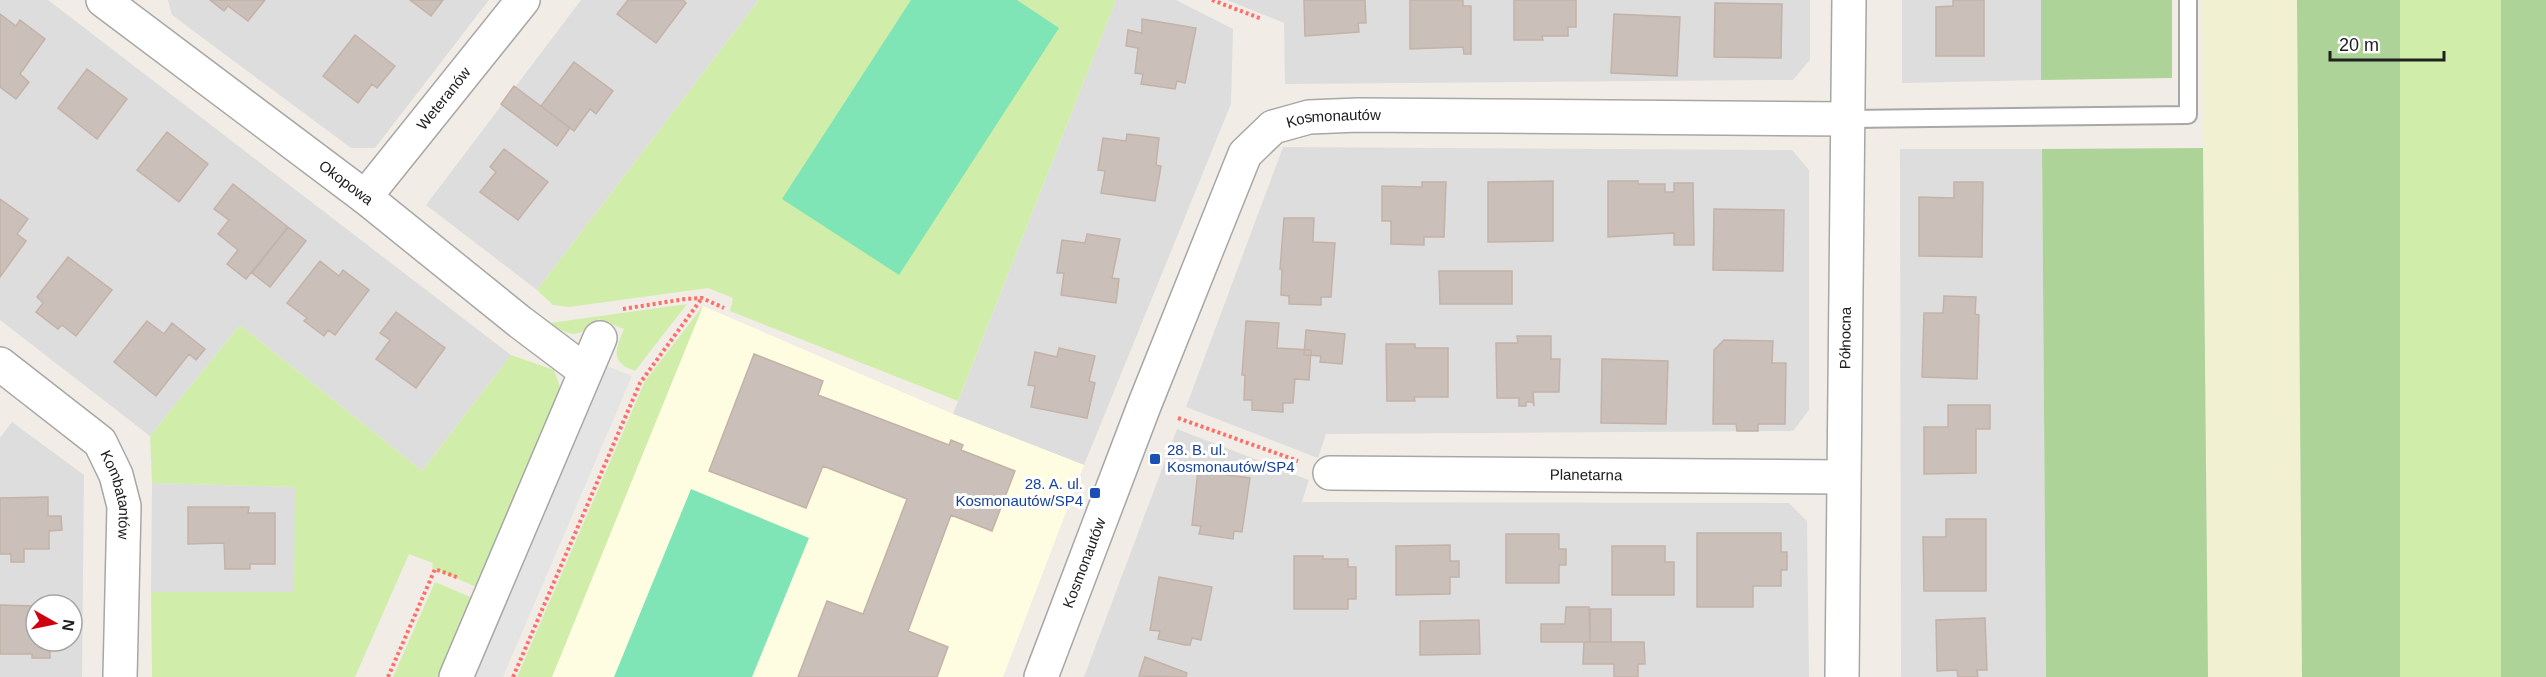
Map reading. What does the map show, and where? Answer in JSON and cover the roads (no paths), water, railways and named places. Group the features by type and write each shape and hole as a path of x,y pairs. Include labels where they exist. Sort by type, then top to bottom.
{"street":[{"name":"Okopowa","path":"102,0 365,197 520,322 585,371"},
{"name":"Weteranów","path":"365,197 523,0"},
{"name":"Północna","path":"1842,677 1849,0"},
{"name":"Kosmonautów","path":"1041,677 1144,406 1245,154 1273,127 1309,117 1358,115 1849,119"},
{"path":"456,677 600,338"},
{"name":"Kombatantów","path":"6,379 100,442 116,475 124,506 120,677"},
{"name":"Planetarna","path":"1330,472 1844,477"}],"lane":[{"path":"1849,119 2188,115 2188,0"}],"place":[{"name":"28. B. ul. Kosmonautów/SP4","path":"1155,459"},
{"name":"28. A. ul. Kosmonautów/SP4","path":"1095,493"}]}
